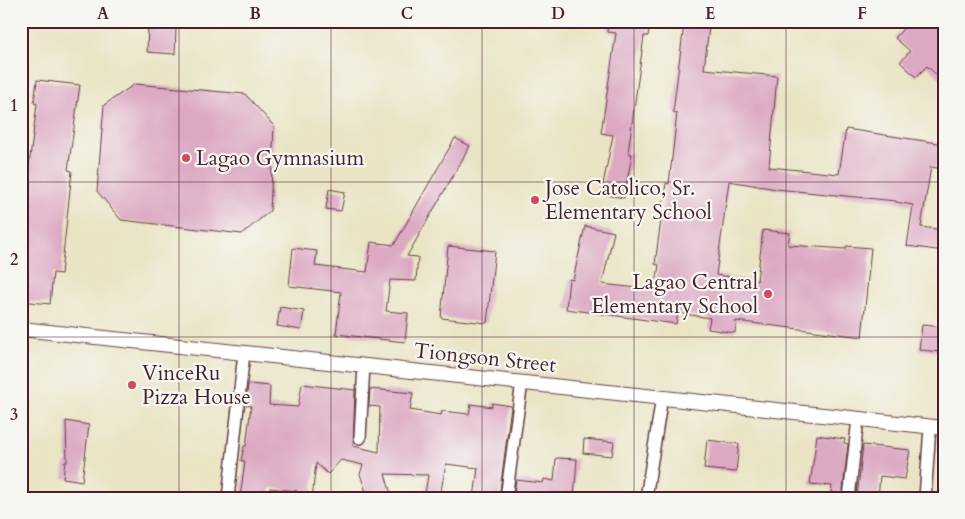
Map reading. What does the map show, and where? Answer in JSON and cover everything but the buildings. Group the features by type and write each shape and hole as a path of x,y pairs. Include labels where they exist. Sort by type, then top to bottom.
{"street":[{"name":"Tiongson Street","path":"21,329 937,428"},
{"path":"228,498 244,353"},
{"path":"360,438 364,365"},
{"path":"506,498 522,382"},
{"path":"646,498 662,397"},
{"path":"849,498 858,419"},
{"path":"925,498 937,428"}],"place":[{"name":"Lagao Gymnasium","path":"186,158"},
{"name":"Jose Catolico, Sr. Elementary School","path":"535,200"},
{"name":"Lagao Central Elementary School","path":"768,294"},
{"name":"VinceRu Pizza House","path":"132,385"}]}
